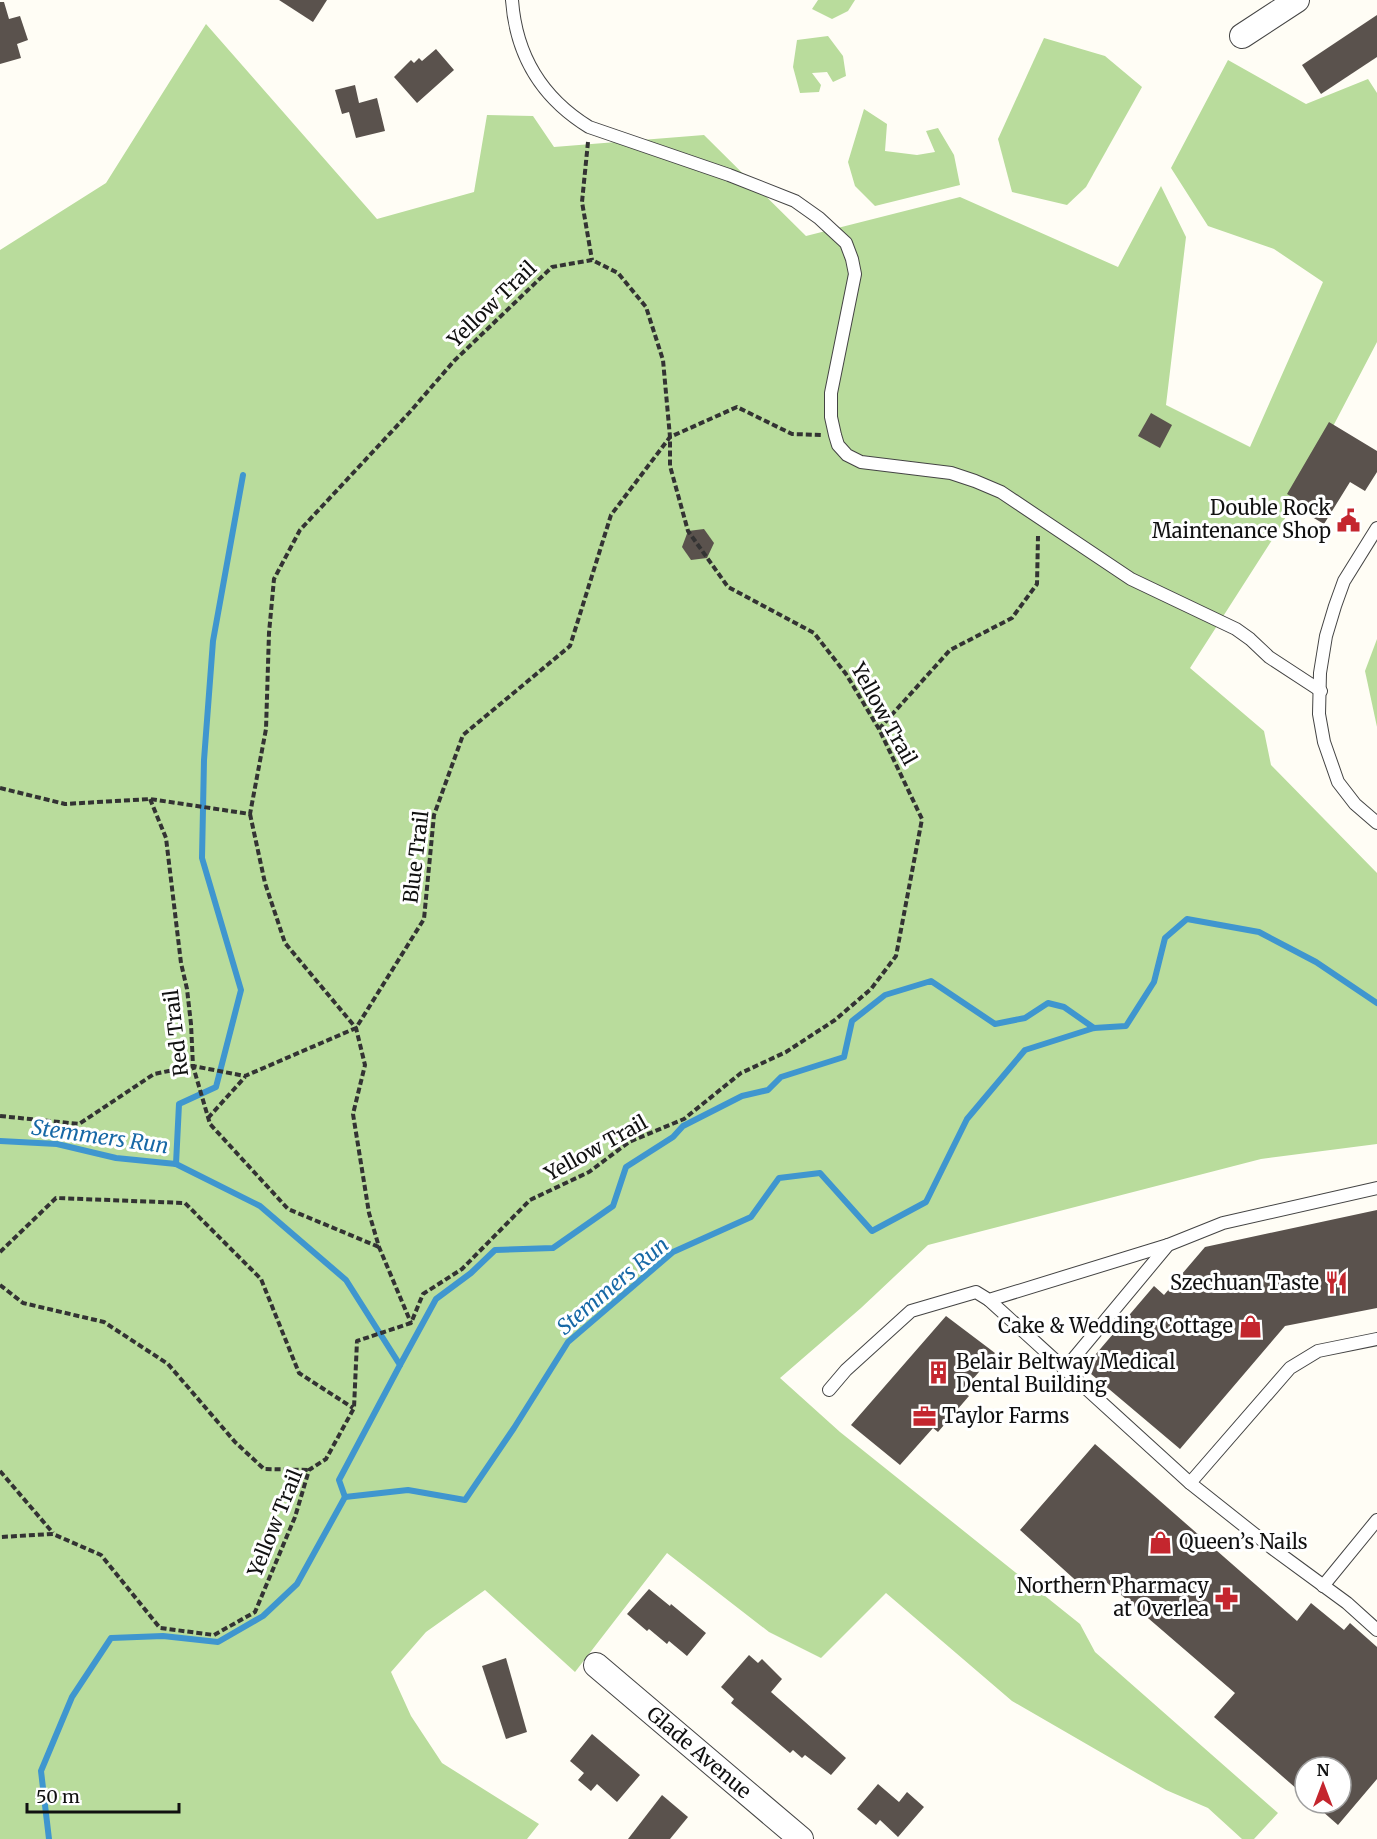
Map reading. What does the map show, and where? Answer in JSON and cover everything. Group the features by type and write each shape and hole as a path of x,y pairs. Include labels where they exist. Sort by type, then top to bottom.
{"street":[{"path":"1242,36 1297,0"},
{"name":"Glade Avenue","path":"596,1665 801,1839"}],"lane":[{"path":"512,0 517,31 535,76 550,97 563,109 589,127 729,175 795,201 819,218 846,243 855,274 831,393 831,417 838,444 847,455 861,462 959,476 1001,492 1131,579 1236,629 1269,657 1321,692"},
{"path":"1377,528 1344,581 1335,606 1326,636 1320,673 1319,714 1321,731 1338,782 1355,804 1377,823"},
{"path":"989,1300 1168,1245 1223,1223 1377,1188"},
{"path":"1064,1370 1168,1245"},
{"path":"829,1389 846,1370 912,1311 976,1292 989,1300 1190,1483 1377,1630"},
{"path":"1190,1483 1290,1368 1318,1351 1377,1340"},
{"path":"1323,1586 1377,1520"}],"path":[{"path":"589,127 582,202 592,260"},
{"name":"Yellow Trail","path":"0,1537 53,1534 101,1555 160,1628 214,1635 255,1611 296,1517 309,1470 326,1460 354,1408 357,1341 411,1323 423,1294 462,1269 530,1200 589,1172 629,1142 684,1119 741,1073 786,1052 836,1020 871,989 896,956 922,819 879,729 846,674 814,633 728,587 688,531 670,466 670,437 663,360 646,307 618,273 592,260 552,267 454,361 300,530 274,579 269,633 266,729 250,814"},
{"name":"Blue Trail","path":"356,1028 424,919 434,815 463,735 570,646 611,515 670,437 737,407 792,434 835,435"},
{"path":"879,729 950,650 1012,618 1037,584 1038,515"},
{"path":"0,788 65,804 150,799 250,814 265,883 285,943 356,1028 365,1065 353,1114 369,1214 379,1247 411,1323"},
{"name":"Red Trail","path":"150,799 166,838 181,963 187,989 193,1066 210,1124 288,1209 379,1247"},
{"path":"208,1118 245,1076 356,1028"},
{"path":"0,1116 79,1124 154,1074 193,1066 245,1076"},
{"path":"0,1252 56,1198 185,1203 261,1279 299,1373 354,1408"},
{"path":"0,1285 23,1303 104,1322 168,1364 235,1442 264,1469 309,1470"},
{"path":"0,1471 53,1534"}],"green space":[{"path":"818,0 855,0 848,11 832,19 812,9"},
{"path":"206,24 377,219 474,192 487,115 533,116 554,147 704,135 806,236 960,197 1118,267 1161,186 1186,237 1166,405 1250,447 1323,282 1274,249 1208,226 1171,168 1228,60 1306,104 1368,79 1377,93 1377,342 1281,526 1190,668 1264,731 1271,765 1377,873 1377,1144 1261,1159 928,1245 861,1308 780,1378 840,1432 1080,1624 1095,1652 1278,1813 1254,1839 1242,1839 1208,1808 1166,1790 1012,1701 886,1593 821,1658 769,1632 667,1553 575,1672 485,1590 426,1632 391,1672 411,1716 442,1763 539,1824 527,1839 0,1839 0,250 106,183"},
{"path":"828,36 843,56 846,76 833,82 827,72 812,73 821,85 819,92 800,93 793,67 797,40"},
{"path":"1044,38 1105,56 1142,87 1086,187 1067,205 1012,192 998,139"},
{"path":"864,109 887,124 885,151 917,155 935,152 926,131 938,128 954,155 960,185 875,206 855,186 848,162"},
{"path":"1377,639 1377,727 1365,671"}],"building":[{"path":"279,0 327,0 313,22"},
{"path":"0,2 4,2 9,19 20,16 28,40 17,44 21,58 0,64"},
{"path":"1377,15 1377,57 1321,94 1302,65"},
{"path":"436,49 454,70 417,103 394,77 411,60 414,63 419,58 422,61"},
{"path":"355,85 359,103 377,98 385,131 356,138 349,112 342,114 335,90"},
{"path":"1151,413 1172,425 1160,448 1138,436"},
{"path":"1329,422 1377,451 1377,472 1365,491 1350,482 1324,524 1307,514 1311,508 1287,494"},
{"path":"704,529 714,543 707,558 691,560 682,547 688,531"},
{"path":"1377,1210 1377,1308 1285,1326 1180,1449 1084,1368 1154,1286 1164,1295 1205,1247"},
{"name":"Belair Beltway Medical Dental Building","path":"946,1316 995,1353 962,1392 969,1396 938,1432 933,1428 900,1465 851,1425"},
{"path":"1095,1444 1297,1621 1311,1603 1344,1630 1350,1623 1377,1647 1377,1779 1353,1807 1353,1755 1293,1755 1293,1786 1214,1717 1235,1693 1105,1581 1093,1596 1020,1530"},
{"path":"649,1589 706,1633 687,1656 669,1641 667,1644 649,1629 647,1631 627,1614"},
{"path":"749,1655 758,1663 762,1659 782,1679 771,1692 846,1758 831,1775 805,1755 802,1758 793,1750 790,1753 731,1703 734,1699 721,1687"},
{"path":"506,1658 527,1732 506,1739 482,1666"},
{"path":"592,1734 640,1775 617,1802 597,1784 591,1791 578,1780 584,1773 570,1761"},
{"path":"878,1784 899,1802 907,1792 924,1807 898,1837 880,1820 876,1825 857,1809"},
{"path":"662,1795 688,1817 670,1839 628,1839"},
{"path":"1327,1815 1346,1815 1338,1825"}],"waterway":[{"path":"176,1164 179,1104 216,1087 241,990 202,858 204,760 213,641 243,475"},
{"name":"Stemmers Run","path":"345,1497 408,1490 465,1500 568,1342 673,1252 751,1217 779,1178 820,1173 872,1231 926,1202 967,1119 1025,1050 1094,1028 1126,1026 1154,982 1165,938 1187,919 1259,932 1316,962 1377,1003"},
{"name":"Stemmers Run","path":"400,1365 436,1299 471,1273 495,1250 553,1248 613,1206 626,1167 673,1137 683,1126 742,1096 768,1090 781,1077 844,1057 852,1021 885,995 931,981 995,1024 1025,1018 1048,1003 1064,1007 1094,1028"},
{"name":"Stemmers Run","path":"0,1141 57,1144 116,1158 176,1164 260,1206 346,1280 400,1365 339,1480 345,1497"},
{"path":"49,1839 41,1771 72,1697 111,1638 163,1636 218,1642 263,1616 297,1584 345,1497"}],"place":[{"name":"Double Rock Maintenance Shop","path":"1349,520"},
{"name":"Szechuan Taste","path":"1337,1283"},
{"name":"Cake & Wedding Cottage","path":"1251,1326"},
{"name":"Belair Beltway Medical Dental Building","path":"938,1373"},
{"name":"Taylor Farms","path":"924,1416"},
{"name":"Queen’s Nails","path":"1161,1542"},
{"name":"Northern Pharmacy at Overlea","path":"1227,1598"}]}
